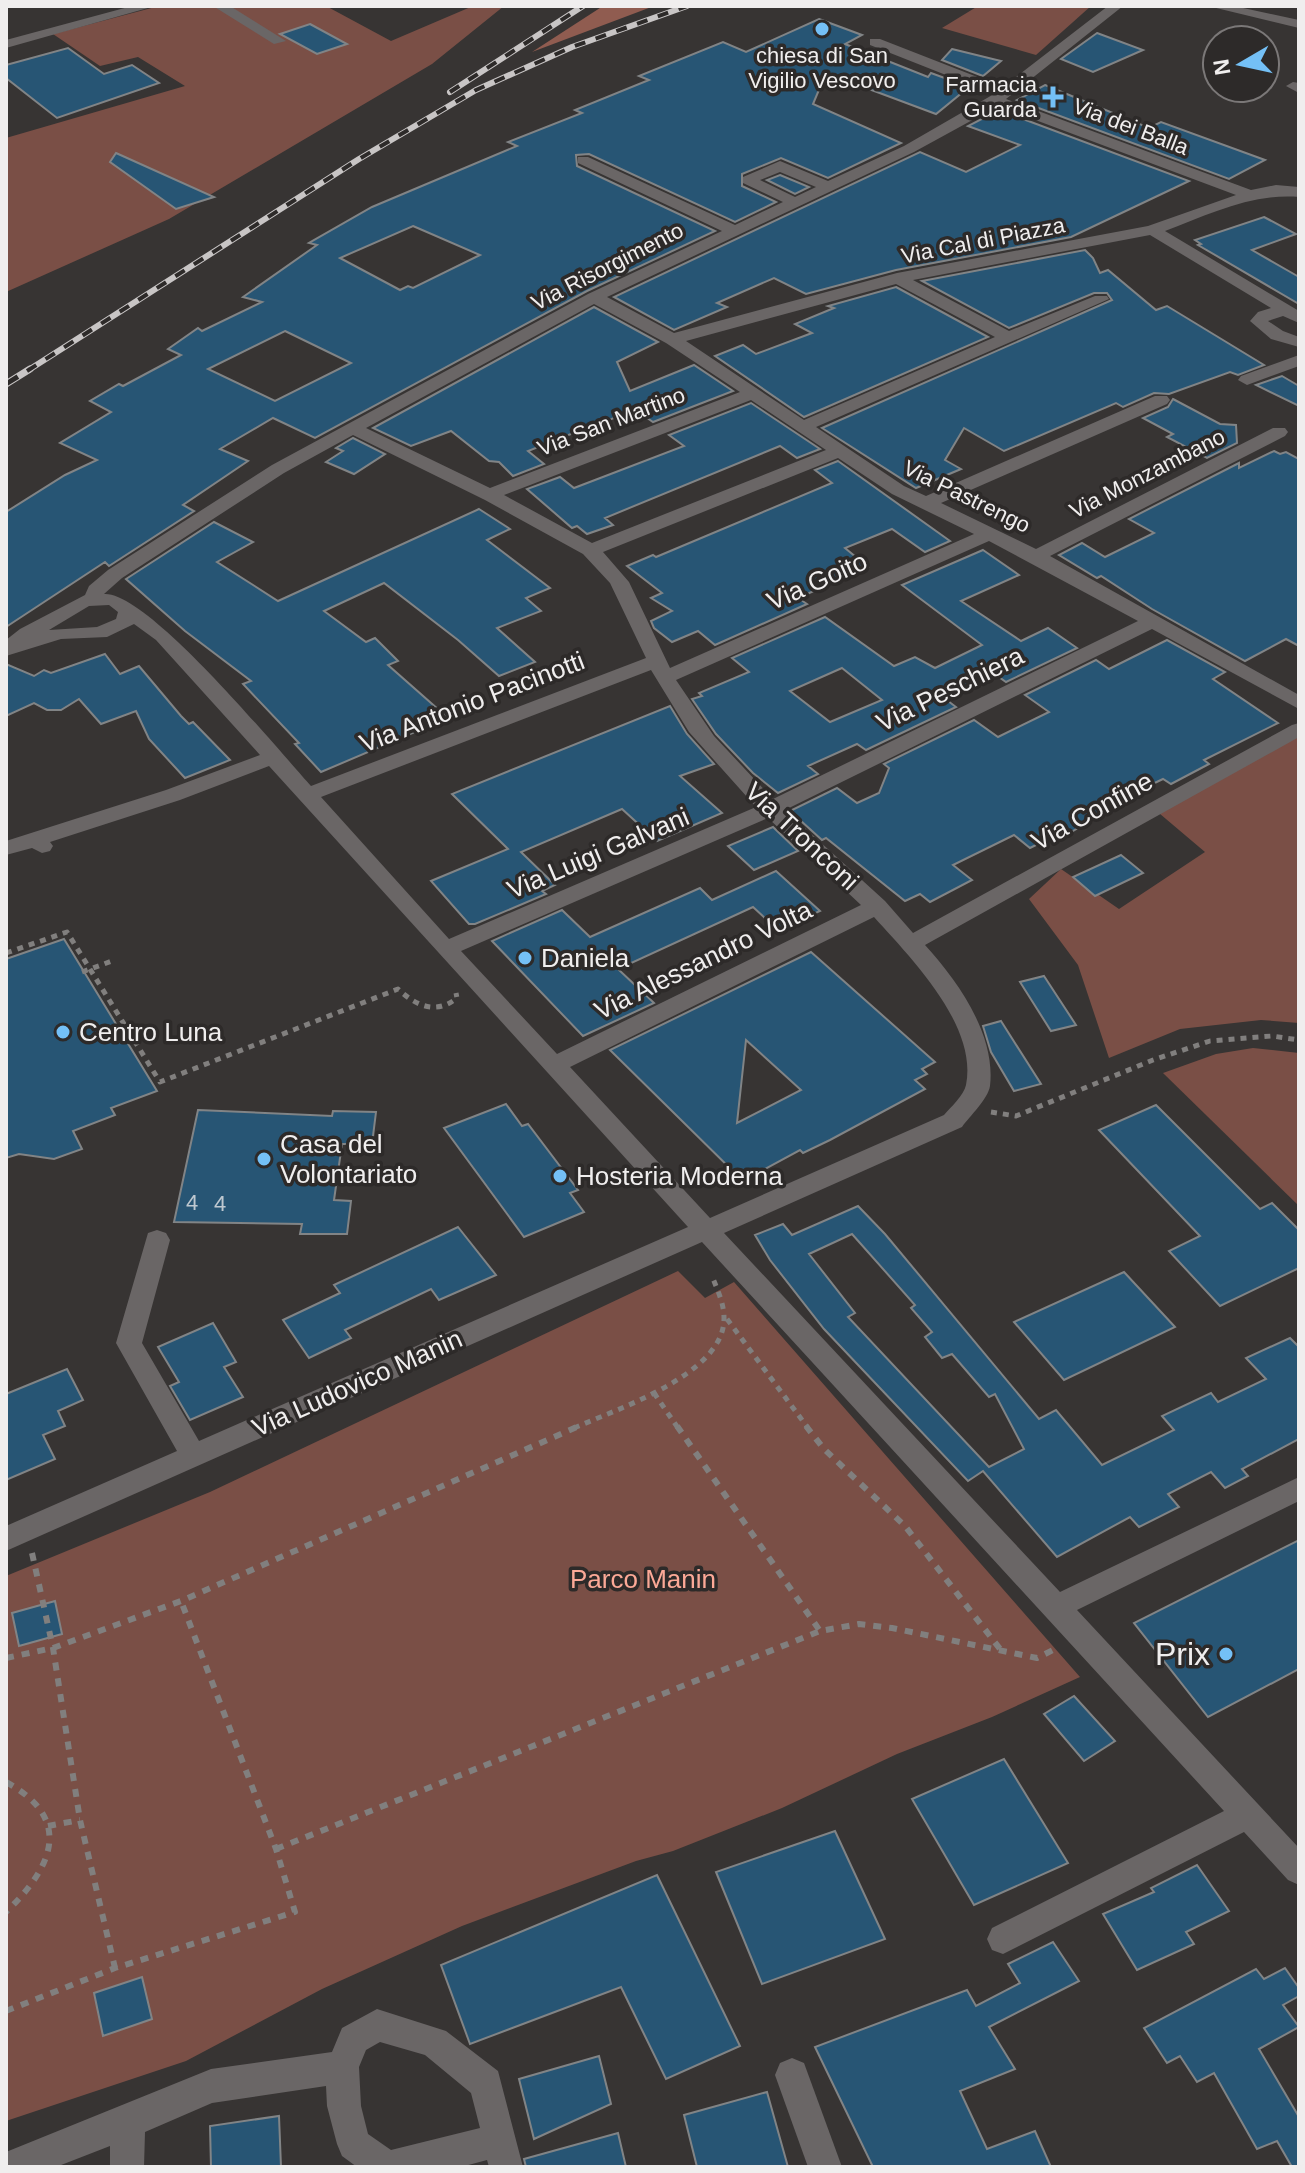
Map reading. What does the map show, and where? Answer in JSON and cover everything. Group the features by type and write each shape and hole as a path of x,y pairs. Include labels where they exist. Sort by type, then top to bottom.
{"street":[{"path":"6,44 148,6"},
{"path":"220,6 279,41"},
{"path":"1215,6 1299,24"},
{"name":"Via Risorgimento","path":"8,648 27,633 67,614 77,604 93,599 96,590 108,579 278,469 352,428 594,297 909,149 1000,96 1108,8"},
{"name":"Via dei Balla","path":"875,42 1000,96 1250,195"},
{"path":"583,160 733,230"},
{"path":"794,202 748,180 780,166 829,187"},
{"name":"Via Cal di Piazza","path":"672,339 897,278 1152,230 1250,195 1296,187"},
{"path":"1152,230 1292,314"},
{"path":"897,278 1008,337"},
{"name":"Via Pastrengo","path":"594,297 672,339 750,394 924,504 1036,556 1295,696"},
{"path":"802,427 1101,299"},
{"path":"1292,314 1264,316 1258,321 1277,335 1299,342"},
{"path":"1247,380 1299,360"},
{"name":"Via San Martino","path":"490,494 750,394"},
{"path":"924,504 1161,400"},
{"name":"Via Tronconi","path":"352,428 490,494 591,550 617,577 660,670 685,713 722,760 877,906 943,981 981,1056 976,1092 966,1108"},
{"name":"Via Monzambano","path":"1036,556 1279,432"},
{"path":"591,550 839,451"},
{"name":"Via Goito","path":"660,670 991,533"},
{"path":"110,631 125,622 119,585 132,565"},
{"path":"93,599 124,606 156,629 446,949 1296,1862"},
{"path":"67,614 68,624 79,632"},
{"name":"Via Peschiera","path":"771,808 1153,621"},
{"name":"Via Risorgimento","path":"8,648 47,635 110,631 143,638 176,653"},
{"name":"Via Antonio Pacinotti","path":"307,795 660,670"},
{"name":"Via Confine","path":"912,943 1299,729"},
{"path":"6,848 39,842 275,757"},
{"name":"Via Luigi Galvani","path":"446,949 771,808"},
{"name":"Via Alessandro Volta","path":"554,1065 877,906"},
{"path":"708,1229 953,1121 966,1108"},
{"name":"Via Ludovico Manin","path":"6,1539 708,1229"},
{"path":"157,1240 129,1343 193,1455"},
{"path":"1056,1607 1299,1488"},
{"path":"1003,1939 1249,1814"},
{"path":"385,2167 354,2144 344,2106 342,2067 354,2039 377,2025 434,2042 486,2083 503,2154 392,2167"},
{"path":"11,2167 211,2086 342,2067"},
{"path":"792,2075 825,2167"},
{"path":"127,2167 128,2122"}],"path":[{"path":"6,953 67,932 160,1082 398,989 412,1003 430,1009 445,1007 454,1001 456,988"},
{"path":"82,972 112,961"},
{"path":"966,1108 1016,1116 1153,1060 1210,1041 1272,1036 1299,1040"},
{"path":"707,1268 719,1291 726,1317 755,1360 824,1449 905,1526 1001,1650"},
{"path":"6,1658 53,1648 181,1601 654,1393 693,1369 722,1339 726,1317"},
{"path":"654,1393 820,1631"},
{"path":"31,1551 53,1648 80,1820 115,1968"},
{"path":"6,2011 115,1968 295,1912 276,1849 181,1601"},
{"path":"276,1849 820,1631 859,1624 881,1626 1037,1658 1081,1634"},
{"path":"6,1782 21,1789 38,1804 48,1826 49,1849 42,1873 26,1896 6,1912"},
{"path":"48,1826 80,1820"}],"green space":[{"path":"159,6 326,6 391,41 473,6 504,6 432,64 169,219 6,292 6,138 185,86 138,57 100,66 53,34"},
{"path":"978,6 1091,6 1036,55 942,28"},
{"path":"1299,732 1299,1023 1261,1020 1180,1029 1109,1058 1078,965 1029,899 1061,869 1119,909 1205,852 1153,808"},
{"path":"1253,1048 1299,1053 1299,1206 1163,1073 1216,1054"},
{"name":"Parco Manin","path":"678,1271 705,1298 734,1282 1080,1677 992,1717 897,1754 782,1808 673,1851 636,1861 462,1926 322,1989 186,2061 6,2121 6,1576 210,1492"}],"shaded area":[{"path":"603,6 654,6 532,52"}],"building":[{"path":"819,19 862,35 845,44 928,77 931,73 969,87 936,114 826,73 813,104 901,143 828,178 781,158 742,174 742,186 776,202 735,222 589,154 576,155 577,166 715,231 587,291 315,438 273,418 220,449 248,461 183,505 194,511 109,566 105,562 6,627 6,512 65,475 97,460 60,443 111,412 90,401 181,355 168,349 198,328 202,331 262,302 243,297 317,245 309,243 372,207 517,146 508,142 582,113 575,110 649,80 639,76 723,42 746,52","holes":["413,226 480,255 413,288 408,286 400,290 340,258","285,331 351,363 275,401 208,369"]},
{"path":"310,24 347,44 317,54 280,34"},
{"path":"1097,33 1143,50 1093,72 1061,59"},
{"path":"68,48 104,74 132,65 159,83 57,118 6,78 6,65"},
{"path":"952,49 1001,61 983,76 942,60"},
{"path":"1045,85 1149,128 1161,122 1265,160 1229,179 1017,100"},
{"path":"999,110 1189,181 1071,237 896,270 806,294 774,278 717,303 727,307 674,330 614,297 920,152 966,172 1020,145 968,126"},
{"path":"116,153 214,197 176,209 110,162"},
{"path":"780,175 809,187 795,194 767,180"},
{"path":"1264,217 1296,234 1252,250 1299,277 1299,304 1198,245 1201,244 1195,240"},
{"path":"1085,250 1100,273 1108,270 1156,310 1167,306 1264,365 1238,375 1230,372 1169,394 1154,393 1123,407 1116,403 1004,451 964,428 945,460 961,469 916,488 822,428 1112,300 1107,293 1094,293 1009,328 922,281"},
{"path":"896,287 988,337 804,417 715,356 743,345 756,354 812,333 795,324 834,308 828,306"},
{"path":"594,307 658,342 617,362 630,391 694,365 733,391 653,422 636,410 581,430 528,451 544,464 513,476 499,462 489,461 451,431 411,446 373,428"},
{"path":"1282,376 1299,386 1299,406 1256,385"},
{"path":"1173,399 1220,424 1236,425 1237,443 1207,458 1167,437 1173,434 1143,418 1168,407"},
{"path":"751,403 820,449 797,458 780,446 605,518 613,525 587,534 577,526 572,528 527,489 560,477 574,488 684,446 669,435"},
{"path":"353,438 385,454 354,474 326,462 343,451 336,448"},
{"path":"1274,451 1280,454 1286,452 1299,459 1299,646 1286,639 1245,661 1152,609 1101,576 1097,578 1059,555 1082,543 1105,557 1154,533 1129,519 1239,463 1239,468"},
{"path":"838,461 950,541 925,552 892,529 845,548 868,567 798,598 807,604 715,645 698,631 672,642 654,628 651,621 672,611 651,598 662,593 627,566 653,555 656,557 832,483 815,470"},
{"path":"479,509 510,529 487,540 550,588 526,598 541,611 497,628 535,662 499,676 384,583 324,611 366,642 375,638 398,661 388,665 448,718 321,772 295,744 299,743 243,684 251,681 185,631 126,579 214,522 253,542 217,562 278,601"},
{"path":"983,550 1019,575 961,601 1021,641 1048,628 1077,648 1006,682 996,675 944,698 956,707 866,750 857,744 808,766 818,774 778,793 753,773 716,734 692,699 702,696 699,693 749,672 732,658 825,617 894,666 915,657 935,668 982,645 902,585","holes":["842,668 882,700 830,722 790,691"]},
{"path":"1167,640 1225,672 1213,679 1278,723 1204,760 1209,764 1171,784 1163,779 1142,789 1068,834 1064,831 1030,848 1014,835 953,865 972,880 930,902 920,894 905,901 826,838 822,840 790,811 837,788 857,803 879,793 889,768 884,764 974,720 998,737 1049,712 1025,695 1096,660 1109,669"},
{"path":"105,654 120,674 139,666 181,716 189,724 193,722 230,760 185,778 149,739 136,711 101,724 79,699 61,710 47,710 34,703 6,716 6,664 34,676 44,670 51,673"},
{"path":"670,706 687,734 714,764 680,776 722,813 657,841 622,809 521,852 555,885 542,891 546,894 469,924 431,881 508,849 452,794"},
{"path":"773,827 798,851 754,870 728,846"},
{"path":"1121,855 1143,873 1095,896 1073,877"},
{"path":"776,871 820,911 778,930 753,907 618,969 654,1003 583,1036 492,941 562,910 590,937 700,888 712,900"},
{"name":"Centro Luna","path":"64,939 157,1091 111,1108 115,1115 73,1131 82,1149 54,1159 19,1154 6,1158 6,959"},
{"path":"811,952 935,1062 922,1069 927,1074 915,1080 925,1089 830,1140 803,1153 800,1150 743,1181 610,1050","holes":["746,1040 801,1090 737,1123"]},
{"path":"1044,976 1076,1025 1051,1031 1020,982"},
{"path":"1001,1021 1041,1084 1014,1091 991,1052 983,1026"},
{"path":"506,1104 522,1126 528,1124 578,1190 570,1193 584,1212 524,1237 444,1128"},
{"path":"1156,1105 1260,1209 1272,1203 1299,1230 1299,1268 1220,1306 1169,1251 1200,1236 1099,1130"},
{"name":"Casa del Volontariato","path":"198,1110 332,1116 333,1111 376,1112 372,1144 342,1144 334,1200 351,1201 347,1234 300,1234 302,1224 174,1222"},
{"path":"858,1206 885,1234 1039,1419 1056,1410 1102,1465 1174,1430 1162,1416 1211,1393 1218,1402 1266,1379 1246,1358 1290,1338 1299,1347 1299,1439 1242,1469 1248,1476 1225,1488 1211,1472 1168,1494 1179,1507 1139,1527 1130,1517 1057,1557 983,1471 968,1481 824,1329 770,1260 755,1235 783,1224 792,1235","holes":["852,1234 915,1305 911,1308 932,1332 925,1337 942,1358 952,1354 989,1397 995,1394 1024,1449 989,1467 848,1317 855,1313 809,1254"]},
{"path":"458,1227 496,1275 439,1300 431,1289 345,1330 351,1338 309,1358 283,1320 340,1293 334,1285"},
{"path":"1124,1272 1175,1327 1064,1380 1014,1322"},
{"path":"213,1323 236,1362 224,1367 243,1397 190,1420 170,1386 179,1382 158,1347"},
{"path":"67,1369 83,1400 58,1411 65,1426 43,1435 55,1459 6,1480 6,1394"},
{"path":"1299,1540 1299,1669 1208,1717 1134,1623"},
{"path":"55,1601 62,1634 19,1646 12,1613"},
{"path":"1074,1696 1115,1741 1084,1761 1044,1714"},
{"path":"1004,1759 1068,1863 974,1905 912,1799"},
{"path":"835,1831 885,1939 762,1984 716,1872"},
{"path":"1197,1865 1229,1911 1186,1932 1194,1944 1137,1970 1103,1914 1154,1892 1151,1888"},
{"path":"657,1875 740,2046 666,2079 621,1987 470,2044 441,1965"},
{"path":"1053,1942 1079,1981 989,2027 1015,2069 960,2091 987,2149 1035,2131 1051,2167 873,2167 815,2047 967,1990 976,2006 1020,1983 1008,1964"},
{"path":"1285,1968 1299,1988 1299,1996 1283,2005 1299,2027 1259,2049 1299,2117 1299,2167 1292,2167 1277,2141 1257,2149 1214,2073 1197,2082 1180,2056 1167,2063 1144,2028 1256,1969 1264,1979"},
{"path":"142,1977 152,2019 103,2036 94,1993"},
{"path":"599,2056 611,2104 534,2139 519,2079"},
{"path":"767,2092 788,2167 697,2167 684,2115"},
{"path":"279,2116 281,2167 211,2167 210,2126"},
{"path":"618,2133 626,2167 526,2167 524,2159"}],"railway":[{"path":"450,92 583,6"},
{"path":"27,371 359,159 476,90 572,47 687,6"},
{"path":"6,384 30,369"}],"place":[{"name":"chiesa di San Vigilio Vescovo","path":"822,29"},
{"name":"Farmacia Guarda","path":"1053,97"},
{"name":"Daniela","path":"525,958"},
{"name":"Centro Luna","path":"63,1032"},
{"name":"Casa del Volontariato","path":"264,1159"},
{"name":"Hosteria Moderna","path":"560,1176"},
{"name":"Prix","path":"1226,1654"}]}
